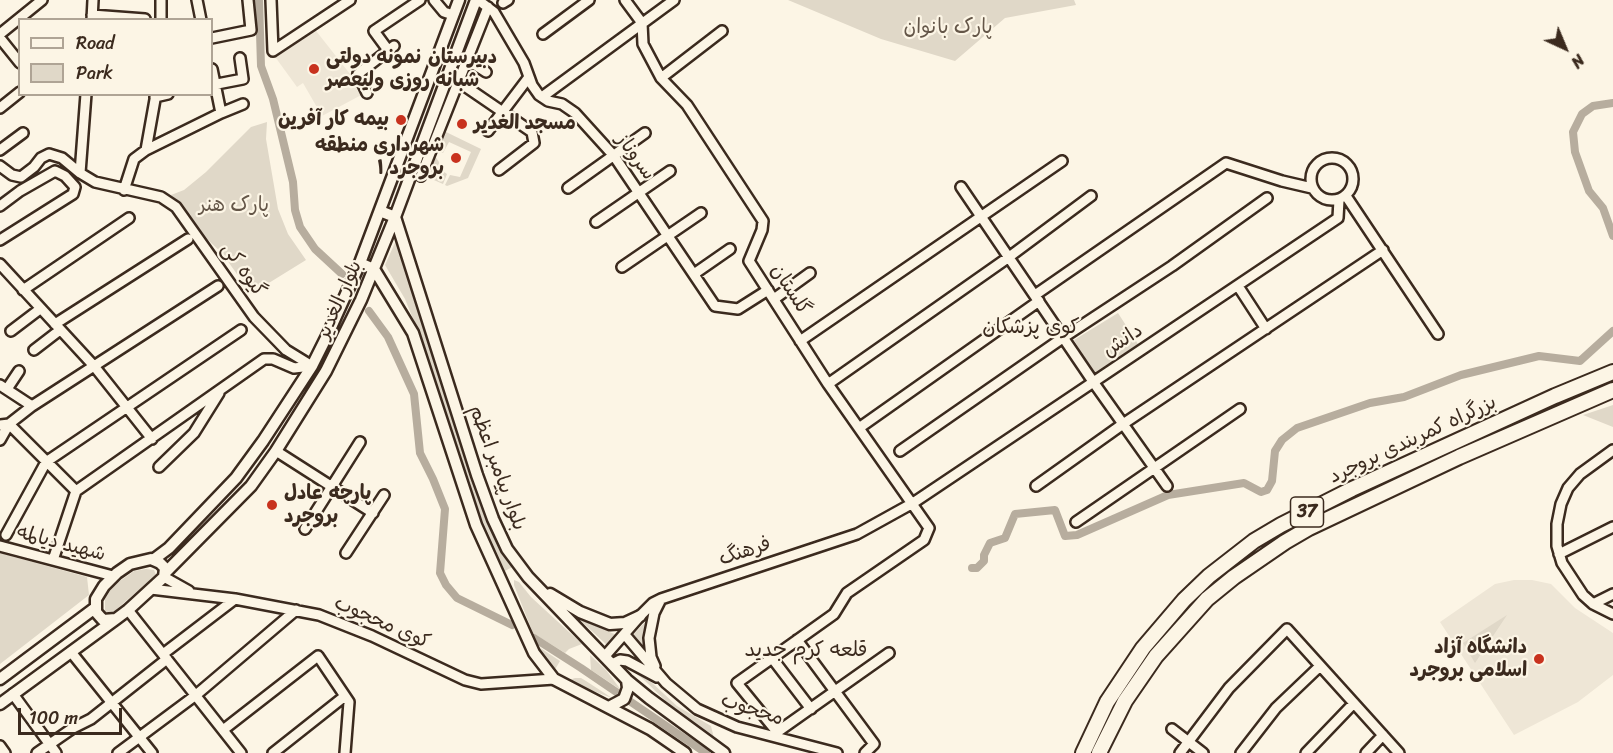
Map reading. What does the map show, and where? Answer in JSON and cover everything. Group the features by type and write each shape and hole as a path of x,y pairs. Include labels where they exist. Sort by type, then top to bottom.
{"highway":[{"name":"بزرگراه کمربندی بروجرد","path":"1083,753 1107,702 1143,648 1184,600 1209,576 1254,542 1281,525 1352,489 1555,396 1613,372"},
{"name":"بزرگراه کمربندی بروجرد","path":"1099,753 1125,701 1156,656 1208,599 1234,577 1309,528 1459,457 1613,390"}],"main road":[{"name":"بلوار الغدیر","path":"153,560 169,548 236,478 312,366 360,263 459,0"},
{"name":"بلوار الغدیر","path":"116,619 151,589 251,486 276,452 326,371 374,269 454,78 457,53 477,0"},
{"path":"380,211 395,217"},
{"name":"بلوار پیامبر اعظم","path":"395,217 487,503 507,549 535,585 627,680 724,753"},
{"path":"360,263 374,269"},
{"name":"بلوار پیامبر اعظم","path":"374,269 408,324 420,350 467,501 487,552 534,653 554,679 650,729 684,753"},
{"path":"2,673 95,609 99,593 113,576 130,564 153,560 164,566 165,575"},
{"path":"535,585 580,612 602,622 618,625 640,616"},
{"path":"95,609 103,620 116,619"},
{"path":"0,704 116,619"},
{"path":"609,706 624,699 628,688 627,680"}],"street":[{"path":"21,18 42,0"},
{"path":"93,0 92,17 118,18"},
{"path":"160,18 161,0"},
{"path":"197,0 201,18"},
{"path":"213,38 251,30 248,0"},
{"path":"272,0 273,51 350,0"},
{"path":"367,93 358,74 391,48 374,31 420,0"},
{"path":"434,0 444,12 453,15"},
{"path":"477,0 494,12 524,63 532,85 542,97 674,0"},
{"path":"543,34 589,0"},
{"name":"گلستان","path":"625,0 642,23 643,44 661,78 687,105 764,221 749,261 828,384 929,528 924,540 847,593 834,615 797,639"},
{"path":"421,176 454,78 467,60 488,7"},
{"path":"18,21 0,36 18,60"},
{"path":"661,78 722,31"},
{"path":"457,53 486,72"},
{"path":"220,113 213,85 243,79 240,58"},
{"path":"488,131 529,77"},
{"path":"454,78 532,132 534,143 499,170"},
{"path":"0,108 18,94"},
{"path":"80,173 86,96"},
{"path":"146,150 155,96"},
{"name":"سروناز","path":"542,97 562,104 575,113 614,156 715,306 738,309 771,295 810,273"},
{"path":"124,190 134,159 146,150 243,104"},
{"path":"0,150 23,133"},
{"path":"568,188 645,133"},
{"path":"21,177 41,158 49,154 62,158 80,173"},
{"path":"859,428 1226,163 1312,188 1321,198 1327,200 1343,198 1351,190 1353,176 1347,163 1340,159 1326,159 1314,167 1311,174 1312,188"},
{"path":"800,341 1062,161"},
{"path":"0,166 12,175 21,177 28,187"},
{"path":"0,206 55,171 65,176 75,187 73,194 0,240"},
{"path":"596,222 670,171"},
{"name":"گیوه کی","path":"80,173 95,182 162,197 176,207 255,317 286,350 312,366"},
{"path":"961,187 1167,486"},
{"path":"828,384 1009,257 1091,196"},
{"path":"900,451 1064,337 1172,266 1267,198"},
{"path":"1343,198 1383,250 1438,334"},
{"name":"دانش","path":"913,503 1338,218 1343,198"},
{"path":"622,267 701,213"},
{"path":"23,290 129,218"},
{"path":"34,350 57,327 188,238"},
{"path":"694,274 730,249"},
{"path":"1036,486 1383,250"},
{"path":"1,267 94,366 152,439"},
{"path":"0,440 4,424 218,286"},
{"path":"1238,286 1266,329"},
{"path":"11,331 40,309"},
{"path":"6,535 46,462 241,330"},
{"path":"53,560 76,491 264,359 273,359 294,368 312,366"},
{"path":"19,371 3,387 32,406"},
{"path":"159,467 194,433 222,388"},
{"path":"1076,522 1240,409"},
{"path":"4,424 76,491"},
{"path":"305,529 360,442"},
{"path":"1613,450 1580,474 1568,488 1561,504 1557,524 1559,554 1573,582 1593,604 1613,614"},
{"path":"276,452 373,513"},
{"path":"346,553 384,495"},
{"name":"فرهنگ","path":"609,660 625,635 653,603 857,534 913,503"},
{"path":"1559,554 1613,527"},
{"name":"شهید دیالمه","path":"0,546 113,576"},
{"path":"165,575 194,593"},
{"name":"کوی محجوب","path":"151,589 235,599 319,615 372,636 465,680 481,684 554,679"},
{"path":"1593,604 1613,594"},
{"path":"38,753 112,703 235,599"},
{"path":"661,599 651,623 649,646 655,666 666,683"},
{"path":"128,610 241,753"},
{"path":"118,753 196,695 296,610"},
{"path":"1180,753 1229,688 1287,629 1399,753"},
{"path":"625,635 666,683"},
{"path":"865,753 874,744 835,691 797,639 737,683 774,734 811,709 835,691 889,653"},
{"path":"71,652 152,753"},
{"path":"223,730 318,656 349,702 345,753"},
{"path":"772,658 811,709"},
{"path":"609,660 627,661 652,673 666,683"},
{"path":"1241,753 1276,708 1320,666"},
{"name":"محجوب","path":"666,683 690,705 718,720 837,753"},
{"path":"13,694 56,753"},
{"path":"273,753 345,696"},
{"path":"1306,753 1354,703"},
{"path":"1172,729 1203,753"},
{"path":"1366,753 1383,735"},
{"path":"0,746 5,753"}],"shaded area":[{"name":"دبیرستان نمونه دولتی شبانه روزی ولیعصر","path":"313,27 365,93 322,116 303,83 297,87 273,54"},
{"name":"دانشگاه آزاد اسلامی بروجرد","path":"1514,580 1532,580 1551,584 1575,608 1613,633 1613,675 1578,702 1514,735 1440,622 1495,584"}],"green space":[{"name":"پارک بانوان","path":"788,0 1074,0 1076,5 1005,18 955,61 881,39"},
{"name":"پارک هنر","path":"267,122 266,139 278,209 288,234 306,260 251,294 222,253 194,227 171,195 184,190 206,172 251,127"},
{"path":"444,131 481,149 468,178 447,186 445,185 450,175 460,177 471,152 449,142 443,153 433,153"},
{"path":"435,156 440,169 447,174 443,184 427,177"},
{"path":"398,236 400,253 477,493 487,520 514,566 505,571 481,517 426,351 405,299 385,265"},
{"path":"1118,313 1138,344 1094,374 1074,340"},
{"path":"1613,405 1613,427 1583,415"},
{"path":"0,553 87,577 89,595 0,664"},
{"path":"154,570 156,575 111,614 105,612 105,599 113,586 134,571"},
{"path":"514,580 519,582 531,597 582,644 565,653 533,633"},
{"path":"1507,615 1475,663 1463,643"},
{"path":"579,619 619,636 609,647"},
{"path":"647,620 643,633 643,649 632,636"},
{"path":"533,643 560,661 553,673"},
{"path":"590,655 606,670 621,690 591,670"},
{"path":"626,666 637,669 677,706 711,726 714,738 674,709"},
{"path":"581,678 612,698 566,681"}],"waterway":[{"path":"259,0 261,66 273,99 293,182 295,210 300,227 315,249 342,274"},
{"path":"1613,103 1593,106 1582,114 1573,132 1575,152 1589,191 1603,208 1613,236"},
{"path":"369,311 388,337 414,394 420,453 445,509 440,573 457,598 512,625"},
{"path":"972,568 977,568 984,561 984,555 990,543 1005,538 1015,514 1055,510 1065,536 1077,535 1168,495 1244,483 1261,492 1267,490 1272,481 1275,451 1282,440 1297,428 1370,403 1404,397 1461,375 1539,356 1580,361 1613,331"},
{"path":"534,638 706,753"}],"place":[{"name":"دبیرستان نمونه دولتی شبانه روزی ولیعصر","path":"314,69"},
{"name":"بیمه کار آفرین","path":"401,120"},
{"name":"مسجد الغدیر","path":"462,124"},
{"name":"شهرداری منطقه ۱ بروجرد","path":"456,158"},
{"name":"پارچه عادل بروجرد","path":"272,505"},
{"name":"دانشگاه آزاد اسلامی بروجرد","path":"1539,659"}],"district":[{"name":"کوی پزشکان","path":"1031,328"},
{"name":"قلعه کرم جدید","path":"806,651"}]}
